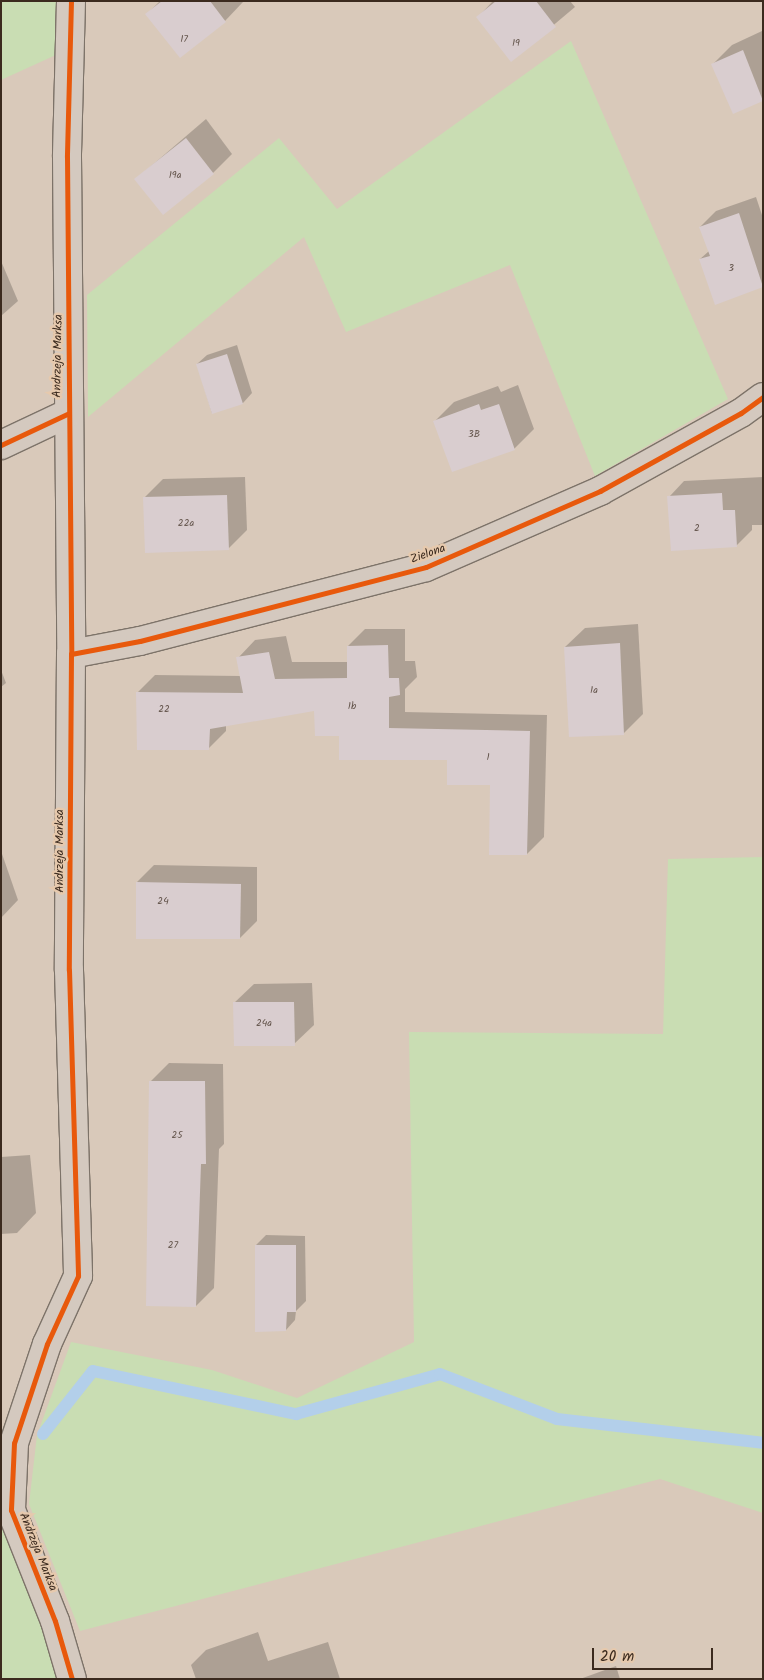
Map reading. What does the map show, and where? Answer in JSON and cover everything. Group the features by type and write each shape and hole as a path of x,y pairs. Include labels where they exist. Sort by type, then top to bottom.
{"street":[{"name":"Andrzeja Marksa","path":"71,1 67,414 71,654 69,970 78,1276 47,1344 14,1443 11,1510 55,1620 72,1679"},
{"name":"Zielona","path":"71,654 140,641 426,567 600,491 741,413 763,397"},
{"path":"1,445 67,414"}],"green space":[{"path":"1,1 59,1 58,54 1,80"},
{"path":"571,41 728,399 595,476 510,265 346,332 304,237 88,417 87,295 279,138 337,209"},
{"path":"763,857 763,1513 660,1479 80,1631 29,1504 37,1435 71,1342 212,1370 297,1398 414,1342 409,1032 663,1034 668,859"},
{"path":"1,1503 70,1679 1,1679"}],"building":[{"path":"162,1 210,1 226,22 180,58 145,14"},
{"path":"496,1 536,1 556,27 511,62 476,17"},
{"path":"743,50 763,101 733,114 711,64"},
{"path":"186,138 214,174 163,215 134,179"},
{"path":"739,213 763,287 715,305 699,259 710,256 699,227"},
{"path":"227,354 243,404 212,414 196,364"},
{"path":"479,404 481,410 499,404 515,450 452,472 433,421"},
{"path":"722,493 723,510 735,510 737,547 671,551 667,496"},
{"path":"227,495 229,550 145,553 143,497"},
{"path":"620,643 624,735 569,737 564,647"},
{"path":"388,645 389,678 399,678 400,695 389,697 389,728 530,731 527,855 489,855 490,785 447,785 447,760 339,760 339,736 315,736 314,711 210,729 209,750 137,750 136,692 243,693 236,657 269,652 275,679 347,678 347,646"},
{"path":"136,882 241,884 240,939 136,939"},
{"path":"233,1002 294,1002 295,1046 234,1046"},
{"path":"149,1081 205,1081 206,1164 201,1164 196,1307 146,1306"},
{"path":"255,1245 296,1245 296,1312 287,1312 286,1331 255,1332"}],"waterway":[{"path":"43,1434 93,1371 296,1414 440,1374 557,1419 763,1443"}],"cycle path":[{"path":"71,1 67,157 71,654 69,970 78,1276 47,1344 14,1443 11,1510 55,1621 72,1679"},
{"path":"71,654 140,641 426,567 600,491 741,413 763,397"},
{"path":"1,445 67,414"}]}
